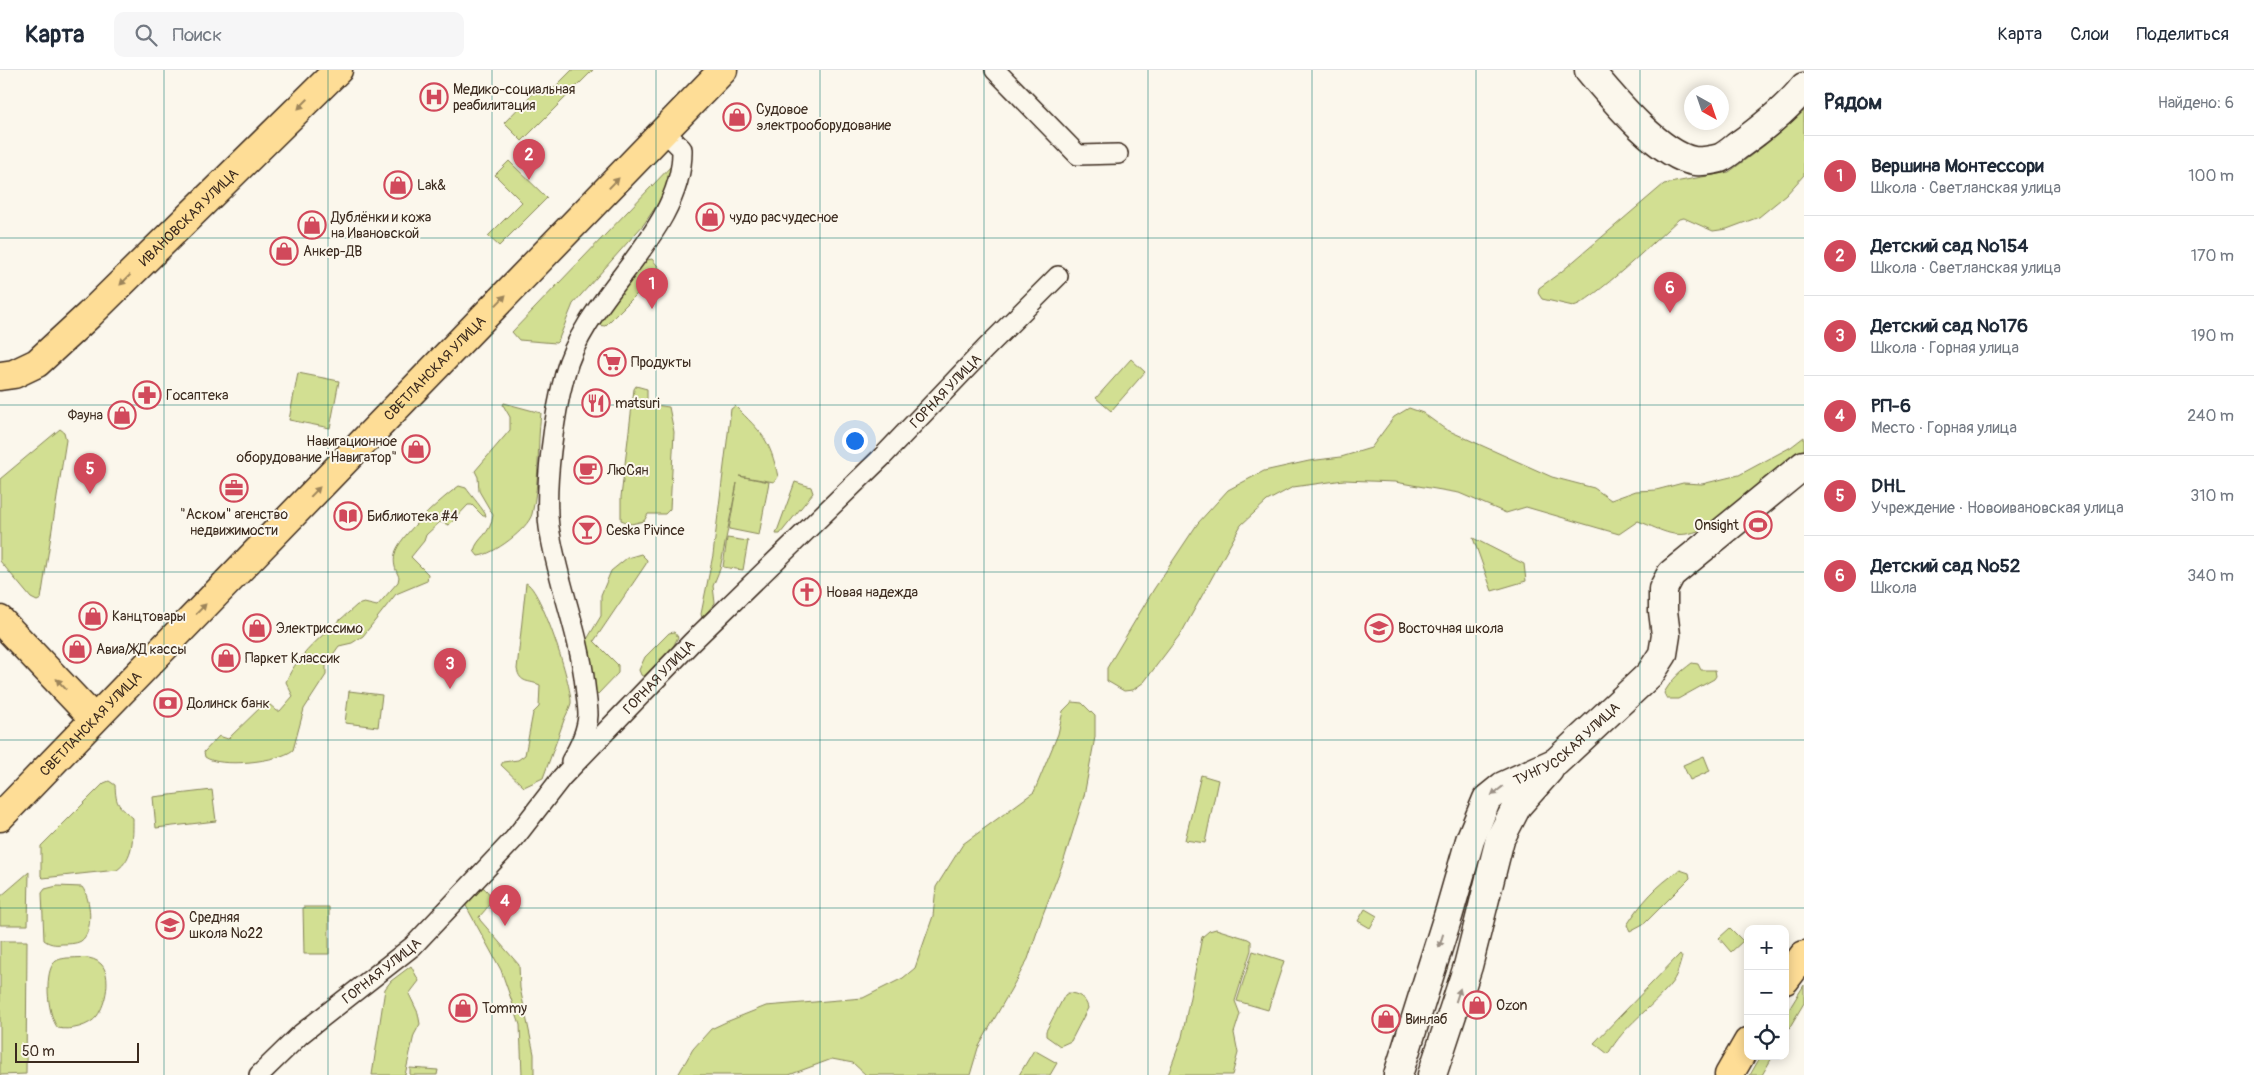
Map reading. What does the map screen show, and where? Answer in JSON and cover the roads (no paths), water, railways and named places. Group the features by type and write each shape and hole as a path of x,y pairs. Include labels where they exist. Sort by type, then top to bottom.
{"main road":[{"name":"ИВАНОВСКАЯ УЛИЦА","path":"0,376 14,374 37,363 89,316 338,70"},
{"name":"СВЕТЛАНСКАЯ УЛИЦА","path":"0,817 723,70"},
{"path":"1589,70 1615,102 1646,132 1674,154 1694,161 1721,158 1754,134 1793,101 1804,87"},
{"name":"ТУНГУССКАЯ УЛИЦА","path":"1398,1075 1447,921 1470,840 1487,799 1503,786 1556,762 1650,674 1662,654 1666,635 1663,611 1664,589 1671,574 1804,465"},
{"path":"0,620 94,719"},
{"path":"1432,1075 1468,966 1500,839 1517,806 1556,762"},
{"path":"1789,975 1804,955"},
{"path":"1729,1075 1744,1049"}],"street":[{"path":"995,70 1078,155 1118,154"},
{"path":"562,777 579,747 588,716 583,667 576,633 556,563 549,525 548,486 556,416 565,372 588,323 669,206 679,179 682,149 664,131"},
{"name":"ГОРНАЯ УЛИЦА","path":"260,1075 301,1034 413,946 514,839 562,777 692,642 883,456 1058,276"}],"place":[{"name":"Медико-социальная реабилитация","path":"434,97"},
{"name":"Судовое электрооборудование","path":"737,117"},
{"name":"Детский сад №154","path":"529,180"},
{"name":"Lak&","path":"398,185"},
{"name":"чудо расчудесное","path":"710,217"},
{"name":"Дублёнки и кожа на Ивановской","path":"312,225"},
{"name":"Анкер-ДВ","path":"284,251"},
{"name":"Вершина Монтессори","path":"652,309"},
{"name":"Детский сад №52","path":"1670,313"},
{"name":"Продукты","path":"612,362"},
{"name":"Госаптека","path":"147,395"},
{"name":"matsuri","path":"596,403"},
{"name":"Фауна","path":"122,415"},
{"name":"Навигационное оборудование \"Навигатор\"","path":"416,449"},
{"name":"ЛюСян","path":"588,470"},
{"name":"\"Аском\" агенство недвижимости","path":"234,488"},
{"name":"DHL","path":"90,494"},
{"name":"Библиотека #4","path":"348,516"},
{"name":"Onsight","path":"1758,525"},
{"name":"Ceska Pivince","path":"587,530"},
{"name":"Новая надежда","path":"807,592"},
{"name":"Канцтовары","path":"93,616"},
{"name":"Электриссимо","path":"257,628"},
{"name":"Восточная школа","path":"1379,628"},
{"name":"Авиа/ЖД кассы","path":"77,649"},
{"name":"Паркет Классик","path":"226,658"},
{"name":"Детский сад №176","path":"450,689"},
{"name":"Долинск банк","path":"168,703"},
{"name":"Средняя школа №22","path":"170,925"},
{"name":"РП-6","path":"505,926"},
{"name":"Ozon","path":"1477,1005"},
{"name":"Tommy","path":"463,1008"},
{"name":"Винлаб","path":"1386,1019"}]}
